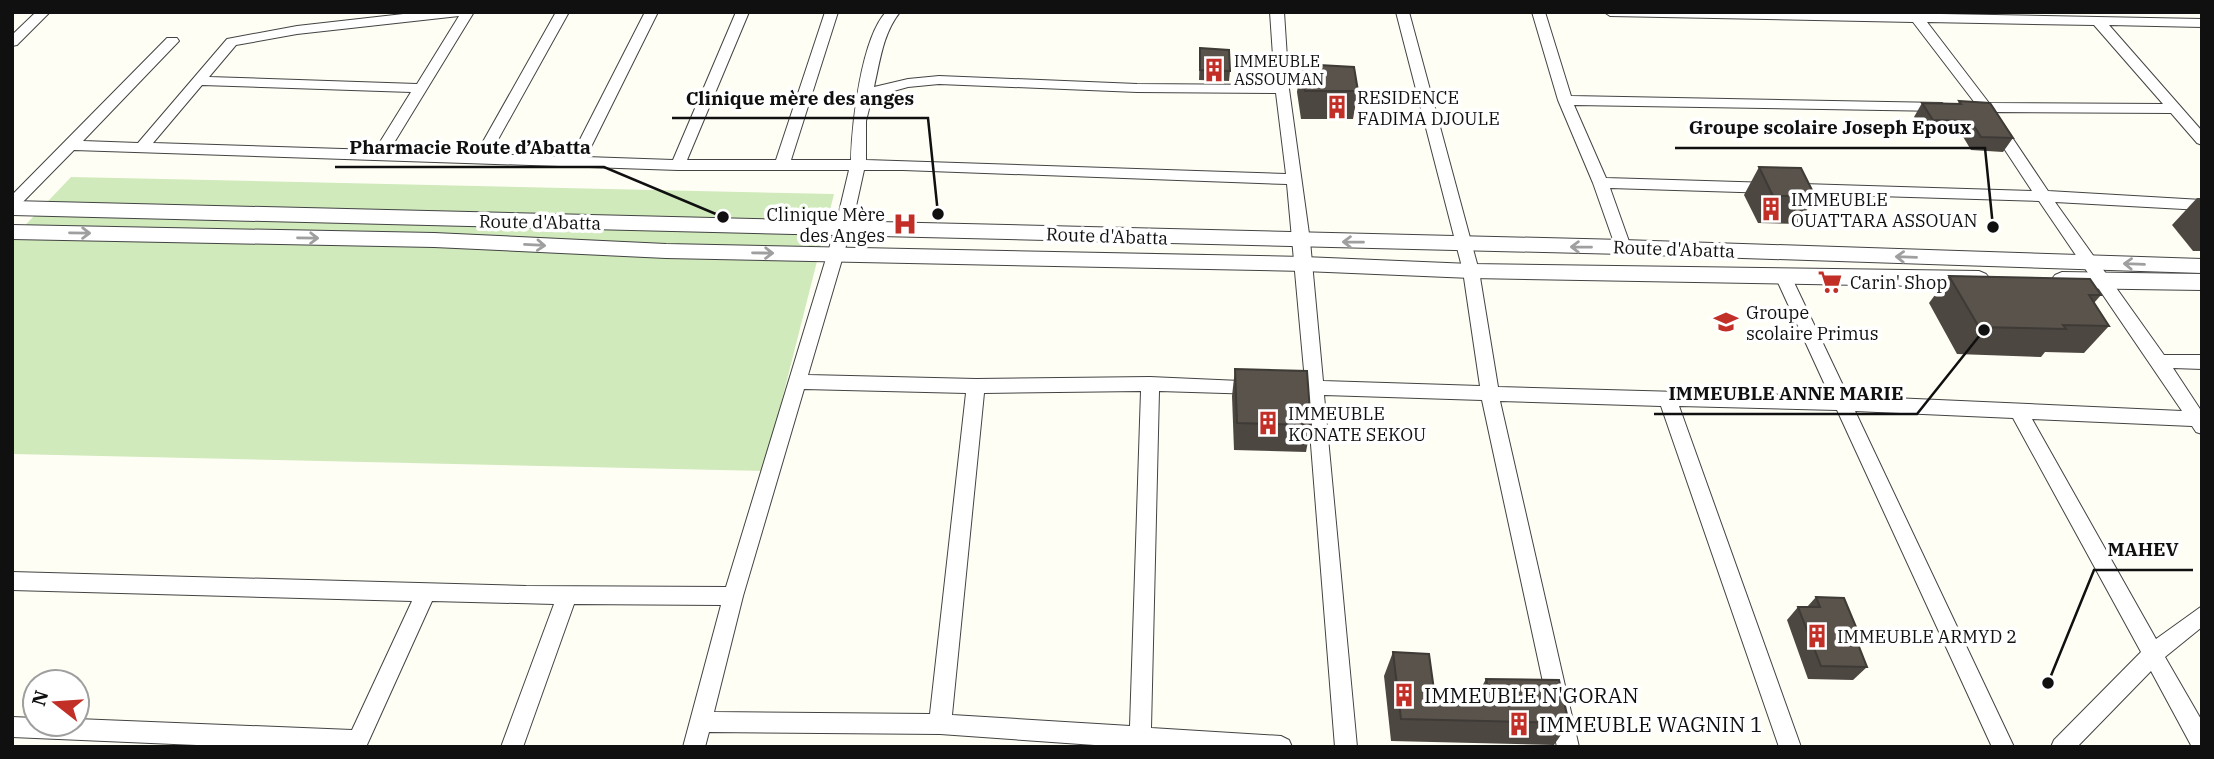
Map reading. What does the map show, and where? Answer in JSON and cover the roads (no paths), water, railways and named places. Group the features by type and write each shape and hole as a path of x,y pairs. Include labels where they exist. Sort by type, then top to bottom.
{"street":[{"path":"12,42 44,12"},
{"path":"142,147 232,42 246,38 459,12"},
{"path":"379,155 424,88 468,12"},
{"path":"480,159 563,12"},
{"path":"576,162 652,12"},
{"path":"678,165 743,12"},
{"path":"782,165 832,12"},
{"path":"694,747 733,596 843,229 858,165 859,121 877,43 888,18 894,12"},
{"path":"1277,12 1282,89 1302,241 1346,747"},
{"path":"1402,12 1465,244 1490,395 1568,747"},
{"path":"1538,12 1565,100 1601,183 1623,247"},
{"path":"1610,12 2202,23"},
{"path":"1917,19 1986,108 2199,424"},
{"path":"2098,21 2202,140"},
{"path":"12,206 172,41"},
{"path":"199,80 424,88"},
{"path":"865,94 908,83 939,80 1137,88 1282,89"},
{"path":"1565,100 2175,109"},
{"path":"70,145 678,165 858,165 1294,179"},
{"path":"1601,183 2043,196 2202,205"},
{"name":"Route d'Abatta","path":"12,206 1302,241 1623,247 2202,265"},
{"name":"Route d'Abatta","path":"12,232 434,240 666,251 1304,264 1471,271 2202,282"},
{"path":"1783,276 2003,747"},
{"path":"2159,361 2202,362"},
{"path":"798,382 976,386 1150,384 1841,403 2199,424"},
{"path":"1140,742 1150,384"},
{"path":"940,724 976,386"},
{"path":"1668,399 1790,747"},
{"path":"2019,412 2202,743"},
{"path":"12,581 567,595 733,596"},
{"path":"12,727 357,744 427,591"},
{"path":"512,747 567,595"},
{"path":"2062,747 2152,654 2202,615"},
{"path":"700,722 940,724 1140,742 1281,747"}],"place":[{"name":"IMMEUBLE ASSOUMAN","path":"1214,70"},
{"name":"RESIDENCE FADIMA DJOULE","path":"1337,107"},
{"name":"IMMEUBLE OUATTARA ASSOUAN","path":"1771,209"},
{"name":"Clinique mère des anges","path":"938,214"},
{"name":"Pharmacie Route d’Abatta","path":"723,217"},
{"name":"Clinique Mère des Anges","path":"905,224"},
{"name":"Groupe scolaire Joseph Epoux","path":"1993,227"},
{"name":"Carin' Shop","path":"1830,282"},
{"name":"Groupe scolaire Primus","path":"1726,322"},
{"name":"IMMEUBLE ANNE MARIE","path":"1984,330"},
{"name":"IMMEUBLE KONATE SEKOU","path":"1268,423"},
{"name":"IMMEUBLE ARMYD 2","path":"1817,636"},
{"name":"MAHEV","path":"2048,683"},
{"name":"IMMEUBLE N'GORAN","path":"1404,695"},
{"name":"IMMEUBLE WAGNIN 1","path":"1519,724"}]}
